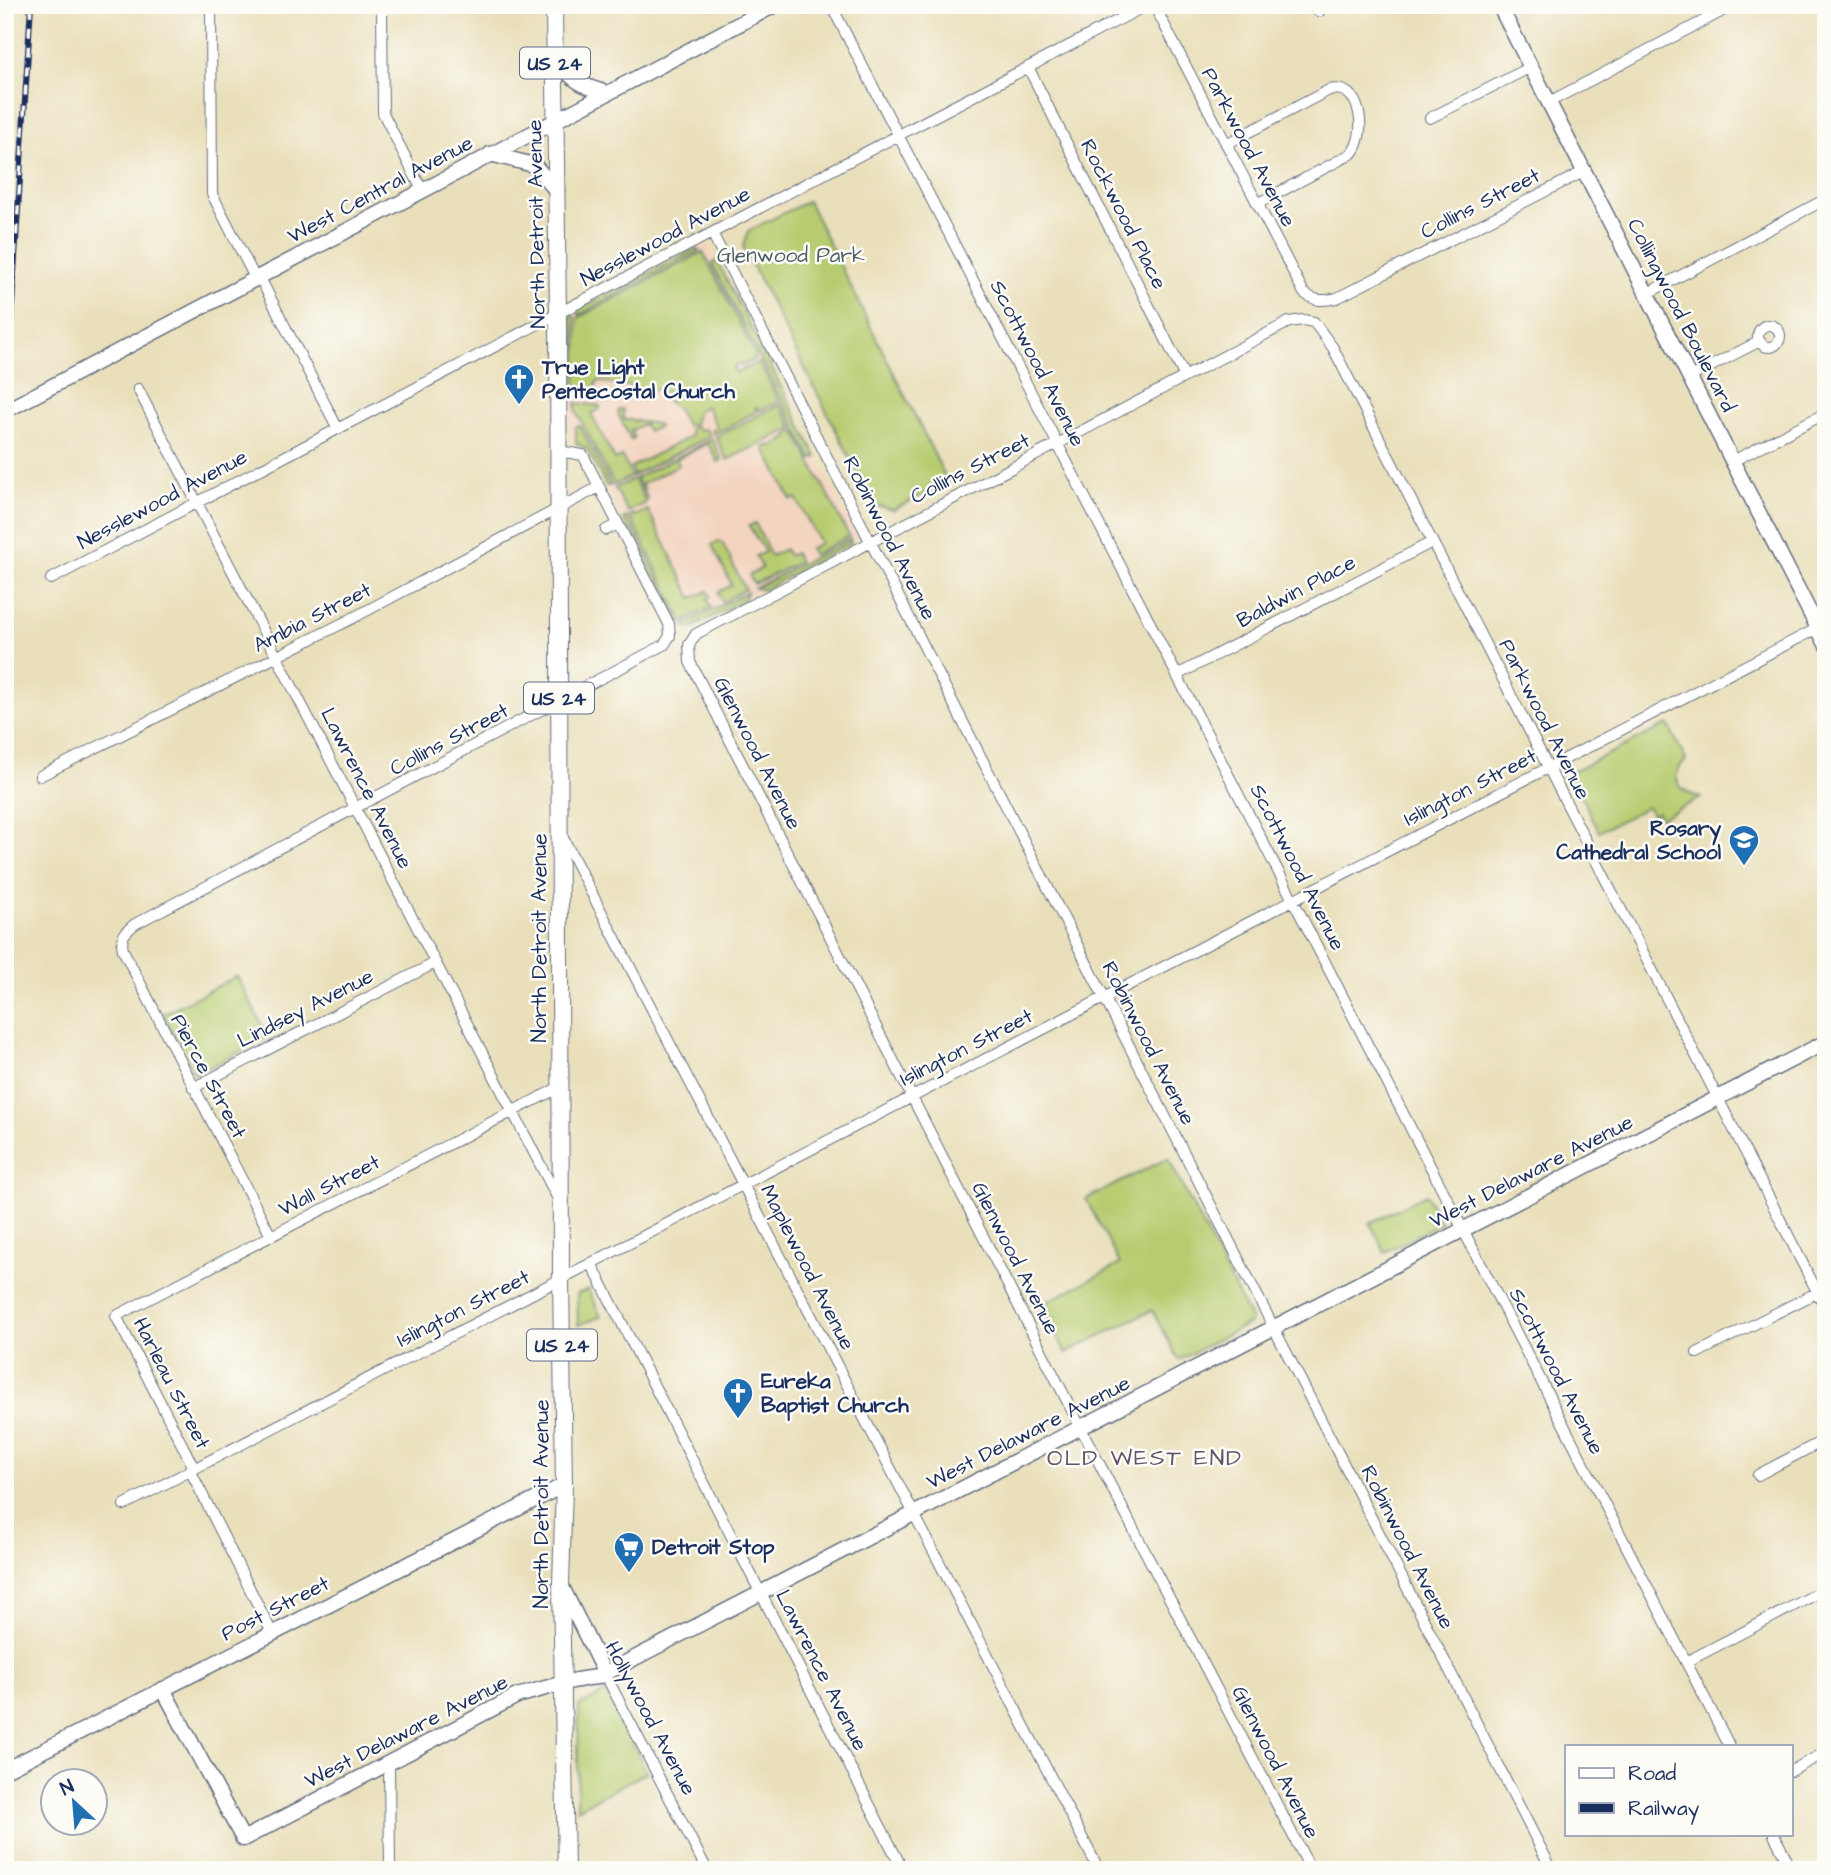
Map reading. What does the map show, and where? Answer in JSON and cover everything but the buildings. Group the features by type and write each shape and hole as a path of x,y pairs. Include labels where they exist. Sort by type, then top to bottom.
{"main road":[{"name":"North Detroit Avenue","path":"554,5 558,509 564,544 559,703 559,831 564,1485 561,1584 566,1870"}],"street":[{"path":"211,5 212,194 338,429"},
{"path":"382,5 383,113 422,190"},
{"name":"Scottwood Avenue","path":"831,5 1729,1745"},
{"name":"Nesslewood Avenue","path":"51,579 1147,5"},
{"name":"Parkwood Avenue","path":"1154,5 1304,293 1317,301"},
{"name":"Collingwood Boulevard","path":"1499,5 1733,461 1822,626 1826,644"},
{"path":"1549,102 1734,5"},
{"name":"West Central Avenue","path":"5,411 773,6"},
{"path":"555,59 575,81 585,87 608,93"},
{"path":"1430,118 1531,67"},
{"name":"Rockwood Place","path":"1028,68 1185,377"},
{"path":"1226,144 1329,90 1346,90 1351,96 1360,122 1357,148 1344,159 1258,204"},
{"path":"490,154 534,165 557,191"},
{"name":"Collins Street","path":"1317,301 1337,298 1585,170"},
{"path":"1647,293 1826,199"},
{"name":"Robinwood Avenue","path":"712,233 1552,1870"},
{"name":"Parkwood Avenue","path":"1289,322 1308,320 1318,324 1333,348 1718,1098 1821,1290 1826,1309"},
{"name":"Collins Street","path":"690,662 689,645 699,632 1289,322"},
{"path":"1690,377 1760,341"},
{"name":"Lawrence Avenue","path":"138,389 561,1205"},
{"path":"1733,461 1826,413"},
{"path":"558,451 583,455 618,524 606,530"},
{"name":"Ambia Street","path":"40,776 277,657 599,487"},
{"name":"Collins Street","path":"125,932 135,924 658,650 668,641 671,631 618,524"},
{"name":"Baldwin Place","path":"1177,675 1432,542"},
{"name":"Islington Street","path":"124,1504 1822,626"},
{"name":"Glenwood Avenue","path":"690,662 1081,1428 1311,1870"},
{"name":"Maplewood Avenue","path":"559,831 1099,1870"},
{"name":"Pierce Street","path":"125,932 121,941 123,950 271,1236"},
{"name":"Lindsey Avenue","path":"193,1088 435,963"},
{"name":"West Delaware Avenue","path":"163,1689 243,1839 517,1696 579,1678 605,1674 1826,1042"},
{"name":"Wall Street","path":"116,1316 560,1087"},
{"name":"Lawrence Avenue","path":"591,1264 904,1870"},
{"path":"1697,1353 1821,1290"},
{"name":"Harleau Street","path":"116,1316 272,1633"},
{"path":"1758,1475 1826,1439"},
{"name":"Post Street","path":"5,1770 564,1485"},
{"name":"Hollywood Avenue","path":"561,1584 707,1870"},
{"path":"1686,1662 1826,1589"},
{"path":"1792,1769 1826,1752"},
{"path":"389,1763 390,1870"},
{"path":"1775,1836 1793,1870"}],"shaded area":[{"path":"704,244 710,247 858,537 690,629 680,622 676,623 587,449 572,439 568,412 570,318 577,310"}],"green space":[{"name":"Glenwood Park","path":"808,201 948,482 893,510 874,505 743,247 748,231"},
{"path":"696,248 699,251 579,315 577,310"},
{"path":"703,252 756,356 742,366 739,364 733,368 736,373 759,362 779,401 759,411 755,408 756,412 714,434 712,430 717,427 706,406 698,410 694,424 687,426 677,409 666,400 667,392 597,381 595,390 576,390 578,318"},
{"path":"717,261 817,457 812,459 712,264"},
{"path":"572,314 575,317 573,389 569,382"},
{"path":"576,403 600,406 600,409 591,414 615,460 622,457 632,476 614,485 576,411"},
{"path":"780,404 793,428 727,460 716,437"},
{"path":"623,409 623,419 657,424 659,427 648,431 644,424 631,430 634,438 631,440 618,414 619,410"},
{"path":"576,426 580,426 611,486 606,486 587,449 576,443"},
{"path":"695,426 700,430 706,429 710,436 634,475 631,467 691,436 689,430"},
{"path":"795,431 849,536 813,555 810,549 820,543 796,498 791,500 764,447 770,447 788,438 787,435"},
{"path":"712,439 722,460 718,462 708,443 676,459 679,465 642,484 648,501 636,478"},
{"path":"634,479 646,503 628,512 615,488"},
{"path":"648,510 692,598 708,591 711,597 707,599 711,607 683,622 630,516"},
{"path":"627,517 680,622 676,623 623,519"},
{"path":"755,523 771,556 785,549 789,556 795,553 799,562 754,584 749,575 762,568 756,556 765,552 749,526"},
{"path":"850,539 851,543 763,590 755,588"},
{"path":"718,541 722,542 745,589 722,602 718,592 732,585 712,545"},
{"path":"747,592 745,599 690,629 684,625"},
{"path":"1668,724 1686,760 1677,773 1678,784 1687,792 1701,798 1661,818 1658,812 1652,815 1647,807 1599,832 1570,773"},
{"path":"237,976 268,1037 195,1075 163,1014"},
{"path":"1168,1158 1251,1320 1250,1323 1179,1360 1152,1310 1066,1353 1041,1305 1120,1264 1086,1199"},
{"path":"1426,1194 1441,1223 1385,1252 1370,1223"},
{"path":"588,1289 601,1317 578,1325 577,1294"},
{"path":"606,1692 647,1772 577,1809 579,1706"}],"railway":[{"path":"5,415 31,5"}],"place":[{"name":"True Light Pentecostal Church","path":"519,406"},
{"name":"Rosary Cathedral School","path":"1744,867"},
{"name":"Eureka Baptist Church","path":"738,1420"},
{"name":"Detroit Stop","path":"629,1574"}],"district":[{"name":"OLD WEST END","path":"1145,1457"}]}
